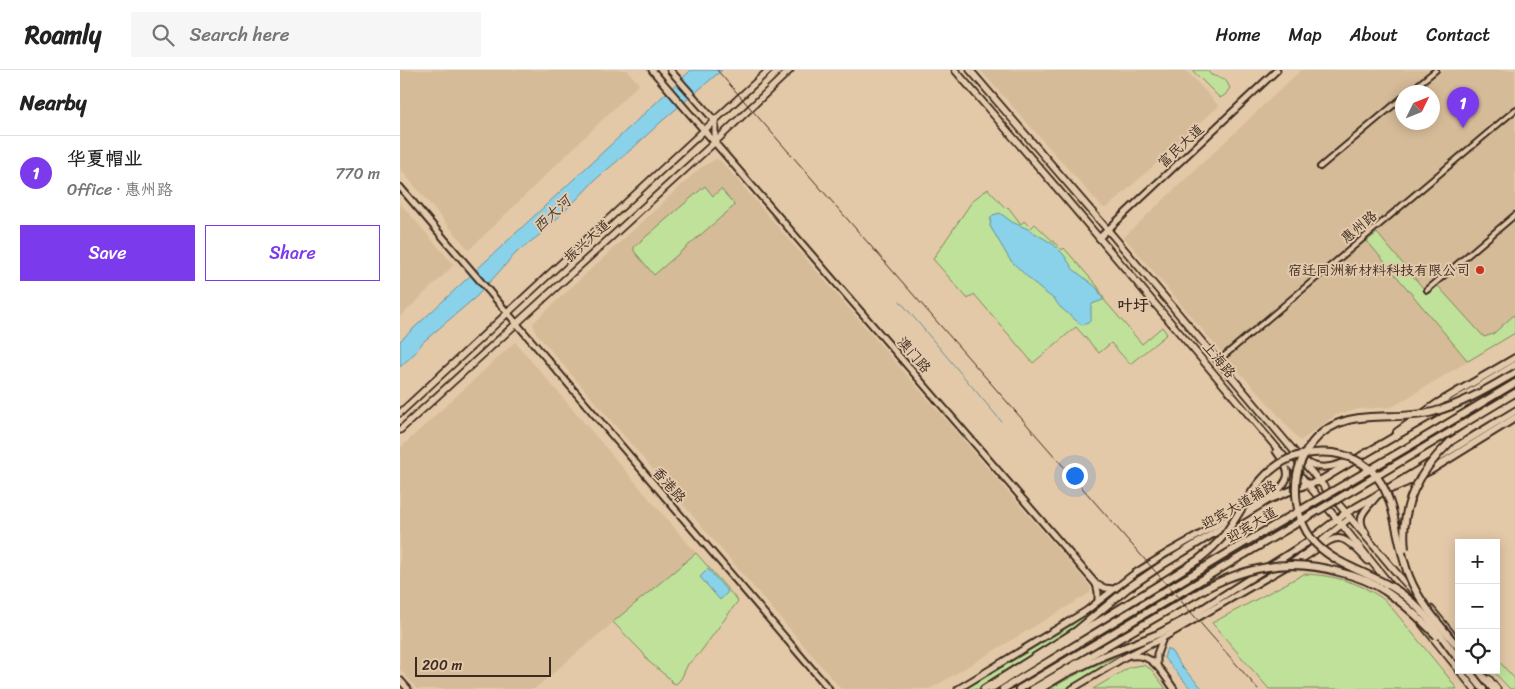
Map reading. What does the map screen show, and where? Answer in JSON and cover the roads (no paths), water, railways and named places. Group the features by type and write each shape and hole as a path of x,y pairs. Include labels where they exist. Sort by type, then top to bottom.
{"main road":[{"name":"振兴大道","path":"400,413 769,70"},
{"name":"振兴大道","path":"400,430 715,142 790,70"},
{"name":"上海路","path":"955,70 1340,522 1455,665"},
{"name":"上海路","path":"970,70 1141,269 1318,482 1455,638"},
{"path":"1062,194 1070,193 1070,185"},
{"path":"1133,278 1135,271 1141,269"},
{"name":"迎宾大道辅路","path":"984,689 1076,631 1113,599 1146,575 1268,500 1307,484 1318,482 1361,456 1438,403 1515,358"},
{"path":"1361,456 1515,365"},
{"path":"1455,654 1432,624 1408,599 1384,582 1338,560 1315,543 1308,533 1297,508 1295,497 1296,480 1308,449 1329,428 1342,422 1370,416 1404,416 1431,413 1463,402 1515,373"},
{"name":"迎宾大道","path":"1002,689 1515,383"},
{"name":"迎宾大道","path":"1020,689 1515,394"},
{"path":"1455,643 1428,608 1413,578 1404,540 1408,504 1419,480 1434,458 1450,442 1515,402"},
{"path":"1040,689 1067,673 1158,634 1188,618 1340,522 1379,494 1515,411"},
{"path":"1379,494 1431,470 1515,418"},
{"path":"990,689 1062,643 1145,595 1198,560 1214,547 1264,476 1278,464 1293,457 1312,453 1342,455 1364,465 1375,475 1392,505 1404,561 1414,588 1427,609 1455,643"},
{"path":"1033,689 1221,580 1260,568 1296,564 1334,570 1384,590 1400,601 1455,655"},
{"name":"上海路","path":"1462,674 1474,689"},
{"path":"1471,674 1483,689"},
{"path":"1481,674 1493,689"},
{"path":"1485,674 1497,689"}],"street":[{"name":"澳门路","path":"652,70 1096,584"},
{"name":"富民大道","path":"1099,238 1277,70"},
{"path":"1418,85 1436,70"},
{"path":"671,72 715,121 715,142"},
{"path":"1320,167 1395,104"},
{"name":"惠州路","path":"1218,361 1515,110"},
{"name":"香港路","path":"400,187 829,689"},
{"path":"1427,290 1515,215"},
{"path":"1262,414 1274,425 1305,462 1311,465 1328,468 1361,456"},
{"path":"958,689 1086,611 1113,589 1167,552 1249,507 1268,500 1281,489 1288,474 1287,467 1254,421"},
{"path":"1379,494 1363,513 1361,524 1400,577"},
{"path":"1072,689 1125,657 1163,638 1256,584 1310,550 1340,522"},
{"path":"1256,584 1285,570 1328,541 1338,538 1347,540 1355,547 1396,592"},
{"path":"1096,584 1113,589"},
{"path":"1096,584 1098,601"},
{"path":"1157,666 1157,654 1163,638"},
{"path":"1125,657 1144,656 1152,660 1174,689"},
{"path":"400,680 408,689"}],"water":[{"name":"西大河","path":"691,70 722,70 596,179 542,233 517,252 477,296 423,342 415,353 400,367 400,341"},
{"path":"1000,213 1012,222 1053,244 1064,255 1073,269 1097,288 1103,300 1092,304 1091,320 1088,323 1082,325 1079,323 1010,260 990,226 991,217"},
{"path":"708,569 728,592 720,600 700,577"},
{"path":"1167,648 1203,689 1191,689 1164,658"}],"waterway":[{"path":"900,301 1001,421"}],"railway":[{"path":"717,70 1258,689"}],"place":[{"name":"华夏帽业","path":"1463,128"},
{"name":"宿迁同洲新材料科技有限公司","path":"1480,270"}],"district":[{"name":"叶圩","path":"1133,305"}]}
